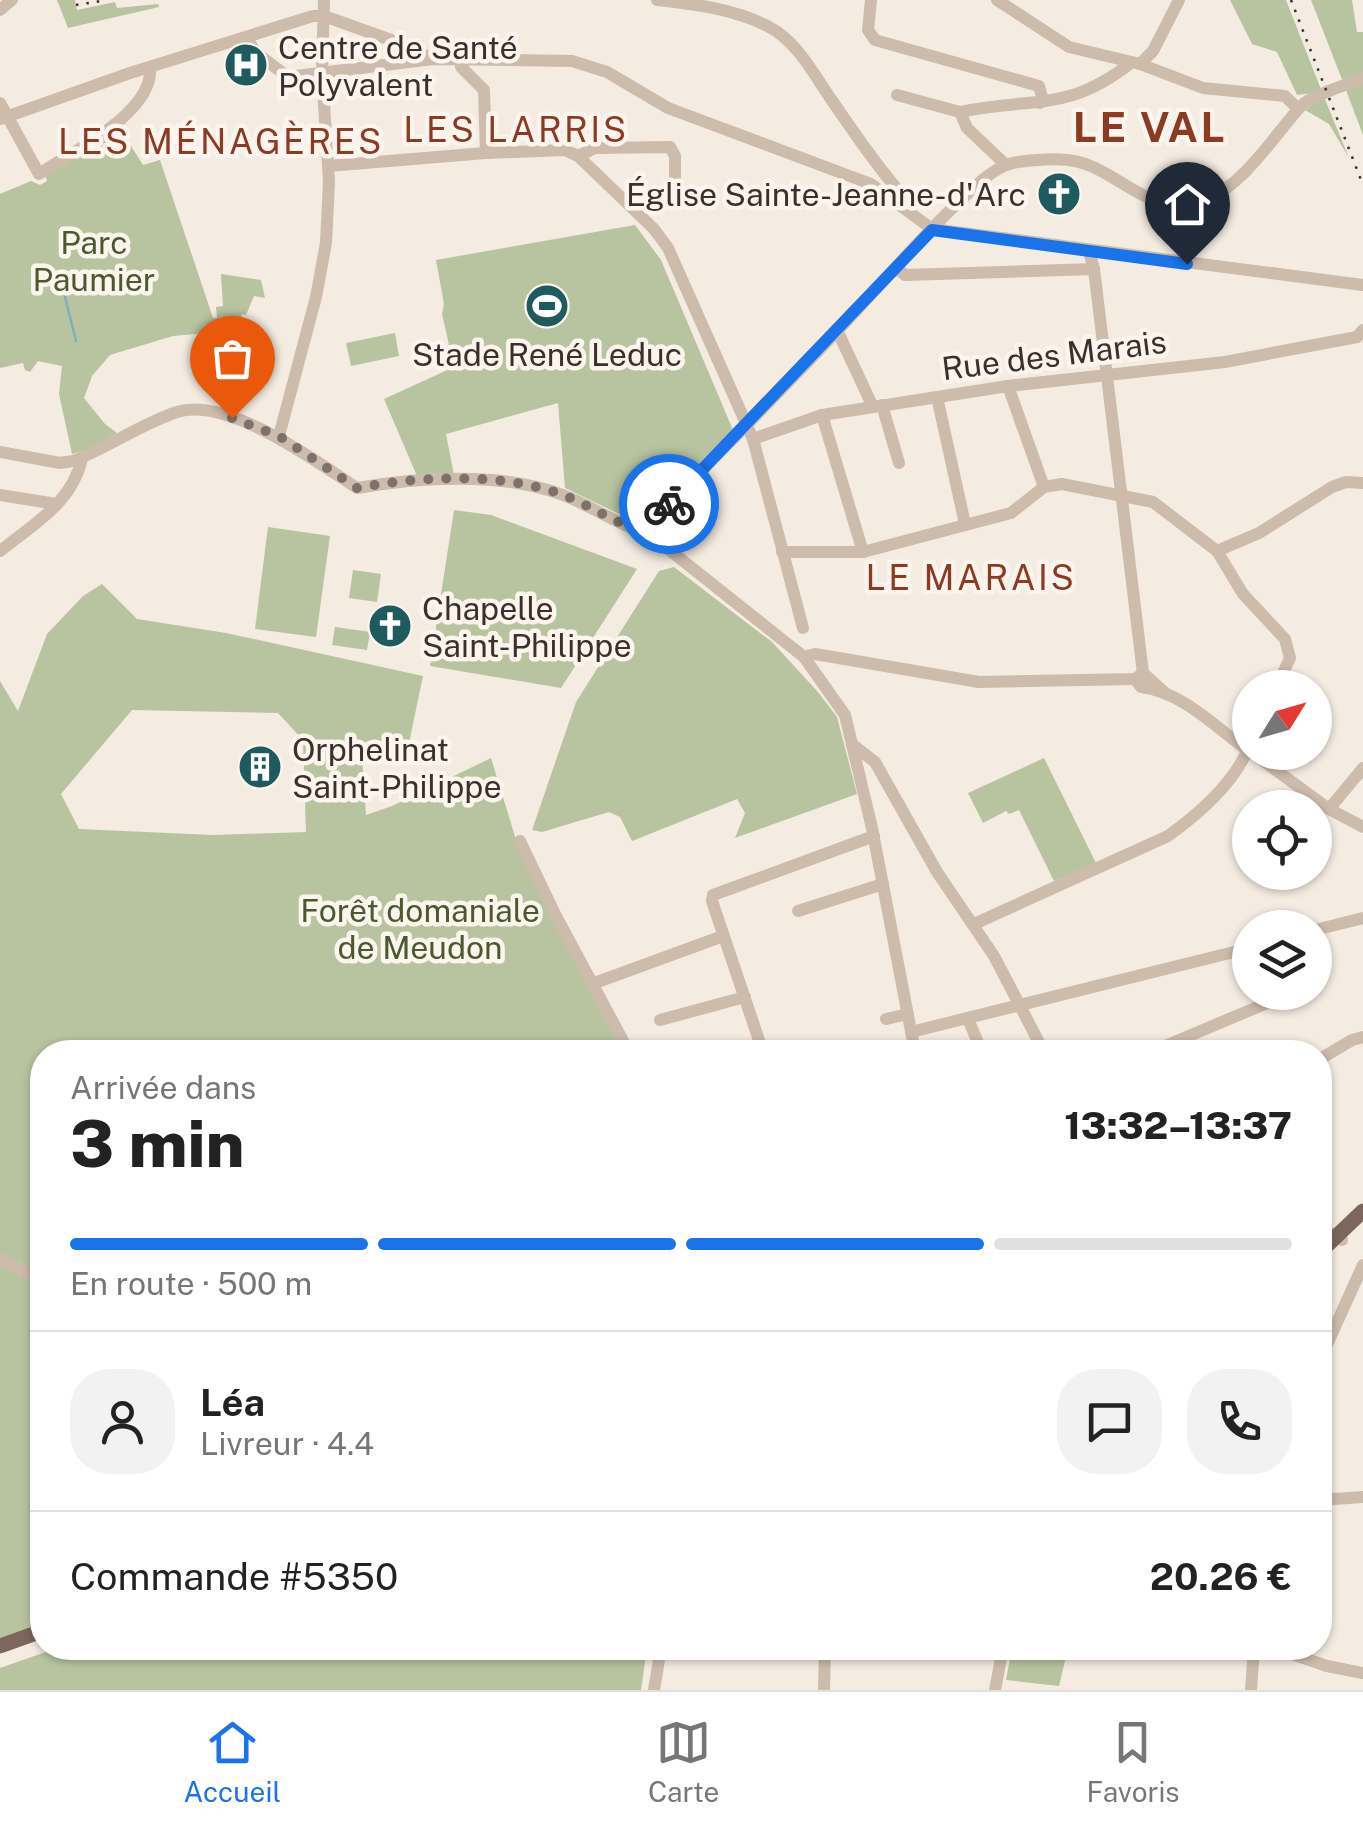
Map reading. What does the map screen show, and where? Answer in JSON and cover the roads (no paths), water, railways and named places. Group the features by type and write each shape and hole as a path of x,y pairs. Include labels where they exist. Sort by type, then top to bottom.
{"main road":[{"path":"1332,1235 1363,1211"},
{"path":"1332,1235 1363,1220"},
{"path":"0,1646 30,1636"},
{"path":"0,1656 30,1645"}],"street":[{"path":"0,10 12,0"},
{"path":"279,436 305,344 326,243 324,0"},
{"path":"657,0 726,12 778,32 797,49 874,162 902,196 900,205"},
{"path":"871,0 868,30 875,40 1039,86 1040,103"},
{"path":"997,0 1069,47 1136,62 1203,88 1285,96 1298,109"},
{"path":"898,96 960,112 1056,102 1105,83 1153,51 1179,0"},
{"path":"4,118 94,85 313,16 324,16 432,59"},
{"path":"247,37 254,52 288,77 432,59 572,61 607,72 668,108 871,184 932,230 1363,285"},
{"path":"404,63 415,50"},
{"path":"461,60 462,67 484,90 486,153"},
{"path":"0,103 4,118 38,174 127,116 148,84 150,68"},
{"path":"648,533 655,518 932,230 980,182 1006,165 1057,160 1090,165 1154,202 1185,206 1215,196 1234,180 1288,125 1304,102 1363,78"},
{"path":"960,112 967,128 1006,165"},
{"path":"578,156 595,148 670,147 675,156 675,183"},
{"path":"328,166 564,150 578,156 654,229 668,248 753,438 803,628"},
{"path":"1090,252 1143,679"},
{"path":"896,268 905,275 1094,269"},
{"path":"838,330 878,406 899,464"},
{"name":"Rue des Marais","path":"753,438 822,415 1008,386 1226,362 1357,337 1363,330"},
{"path":"1008,386 1044,487"},
{"path":"938,397 964,524"},
{"path":"0,452 60,463 82,458 187,410 232,418 279,436 357,488 426,480 524,482 648,533 804,657 845,715 874,836 913,1040"},
{"path":"822,415 863,552"},
{"path":"0,551 70,492 82,458"},
{"path":"1217,551 1259,533 1332,487 1346,482 1363,483"},
{"path":"782,552 863,552 1011,513 1044,487 1062,484 1153,502 1217,551 1243,594 1285,640 1290,658 1284,670"},
{"path":"0,495 56,504"},
{"path":"804,657 816,654 979,682 1143,679 1232,737"},
{"path":"854,745 875,762 937,872 974,924 1038,1040"},
{"path":"1332,807 1363,768"},
{"path":"974,924 1168,836 1192,820 1233,770"},
{"path":"1277,770 1304,790"},
{"path":"1332,810 1363,827"},
{"path":"759,1040 712,895 874,836"},
{"path":"520,840 622,1040"},
{"path":"798,911 883,884"},
{"path":"1332,926 1363,918"},
{"path":"592,984 724,936"},
{"path":"911,1032 1232,953"},
{"path":"660,1020 744,996"},
{"path":"1179,1040 1250,1010"},
{"path":"886,1020 908,1014"},
{"path":"968,1018 977,1040"},
{"path":"1332,1052 1363,1037"},
{"path":"0,1259 30,1275"},
{"path":"1332,1333 1363,1265"},
{"path":"1332,1499 1363,1497"},
{"path":"654,1690 659,1660"},
{"path":"824,1690 825,1660"},
{"path":"996,1690 1001,1660"},
{"path":"1252,1690 1253,1660"},
{"path":"1309,1660 1363,1673"}],"waterway":[{"path":"61,281 76,341"}],"railway":[{"path":"76,5 107,0"},
{"path":"1291,0 1363,185"}],"place":[{"name":"Centre de Santé Polyvalent","path":"246,65"},
{"name":"Église Sainte-Jeanne-d'Arc","path":"1059,194"},
{"name":"Stade René Leduc","path":"547,306"},
{"name":"Chapelle Saint-Philippe","path":"390,626"},
{"name":"Orphelinat Saint-Philippe","path":"260,767"}],"district":[{"name":"LE VAL","path":"1150,126"},
{"name":"LES LARRIS","path":"516,129"},
{"name":"LES MÉNAGÈRES","path":"221,141"},
{"name":"LE MARAIS","path":"971,577"}],"park label":[{"name":"Parc Paumier","path":"94,260"},
{"name":"Forêt domaniale de Meudon","path":"420,928"}]}
